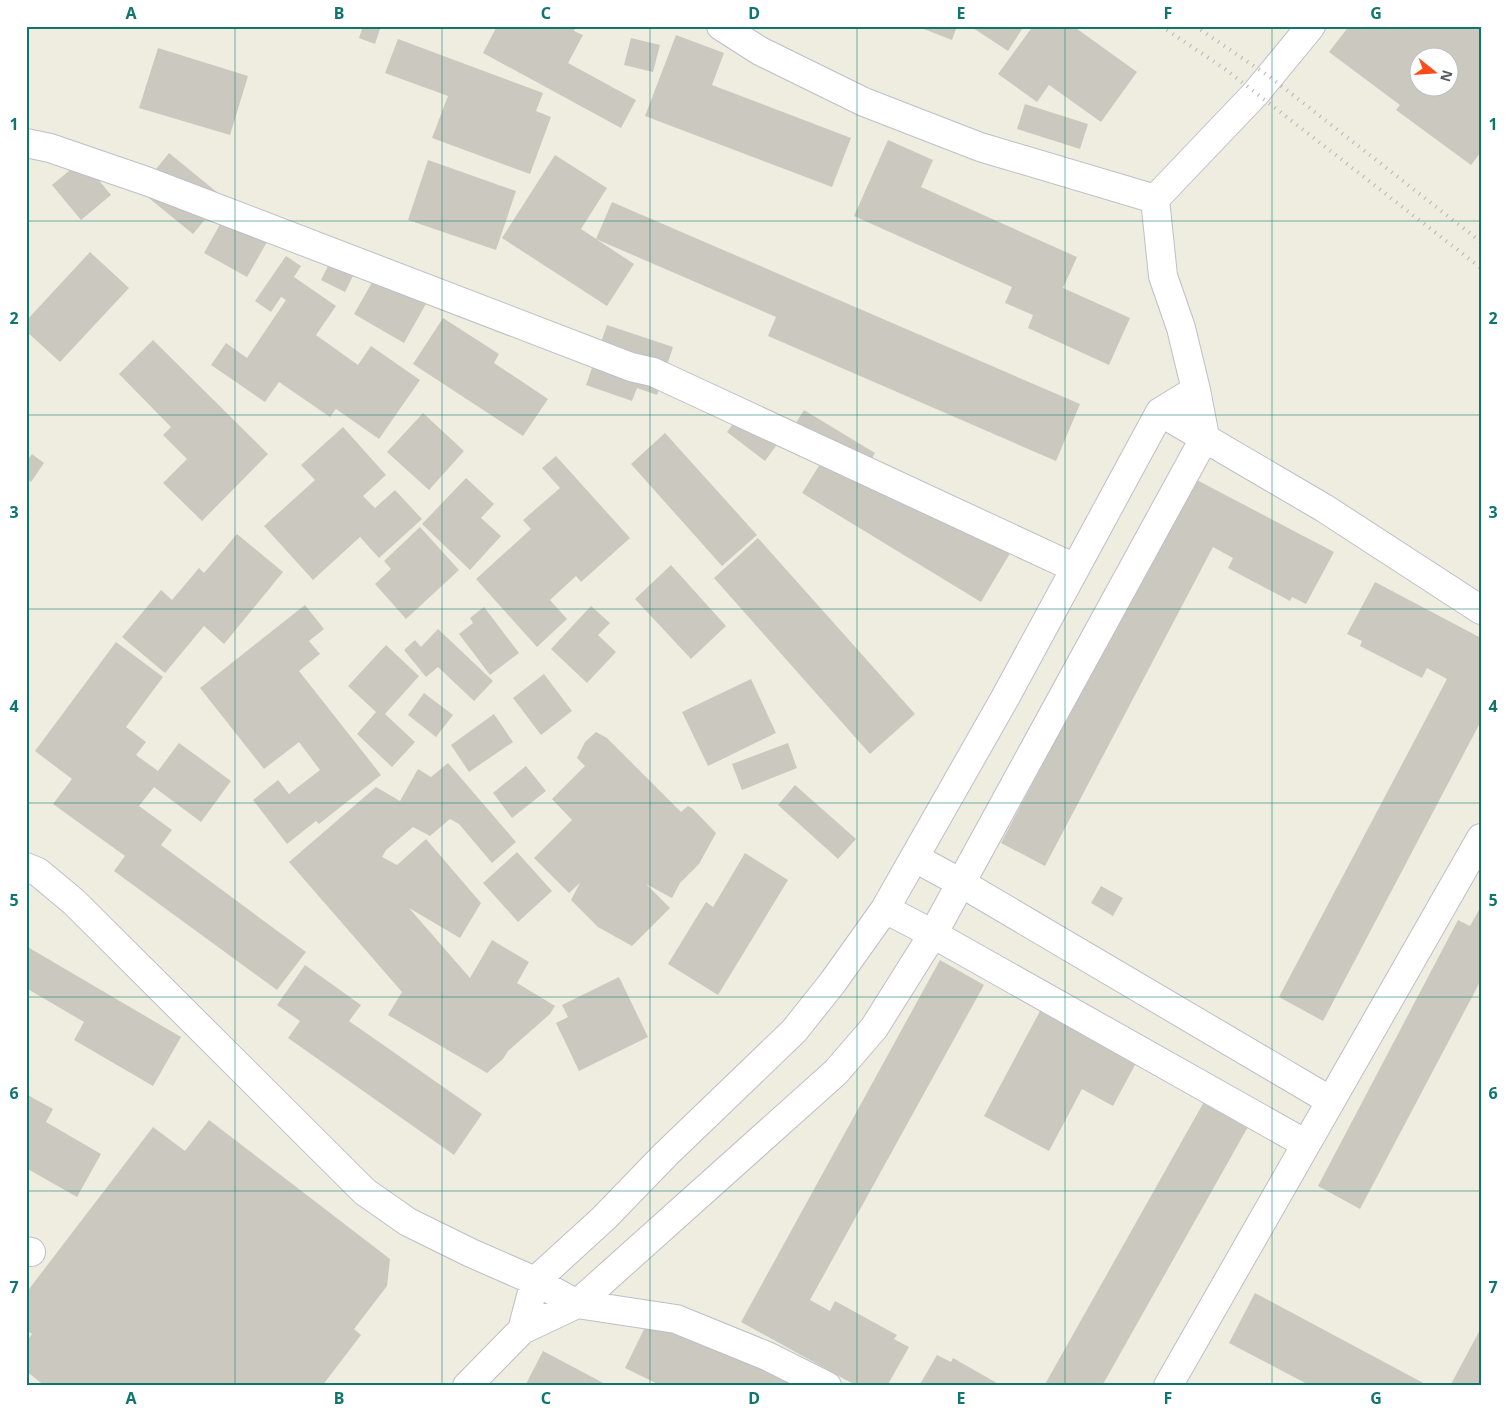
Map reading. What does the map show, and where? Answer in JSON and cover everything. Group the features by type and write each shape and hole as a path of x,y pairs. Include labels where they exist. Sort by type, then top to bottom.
{"street":[{"path":"721,26 760,51 864,102 980,147 1154,199"},
{"path":"1154,199 1256,93 1311,26"},
{"path":"26,144 50,148 149,182 631,367 654,372 1076,568"},
{"path":"467,1386 522,1330 577,1304 836,1072 874,1028 933,934 1205,437 1181,328 1163,276 1154,199"},
{"path":"522,1330 535,1281 604,1218 665,1155 794,1031 833,982 885,909 915,858 1005,698 1160,412 1196,390"},
{"path":"1160,412 1324,508 1481,610"},
{"path":"1168,1386 1481,838"},
{"path":"915,858 961,883 1331,1101"},
{"path":"26,867 38,872 74,902 366,1192 408,1222 471,1253 535,1281 577,1304 676,1319 768,1356 827,1386"},
{"path":"885,909 933,934 1306,1144"}],"building":[{"path":"363,26 381,26 375,44 359,38"},
{"path":"497,26 576,26 574,31 583,35 568,63 636,100 621,128 483,53"},
{"path":"916,26 957,26 952,40"},
{"path":"970,26 1024,26 1008,51"},
{"path":"1033,26 1073,26 1137,72 1101,122 1049,85 1037,102 998,74"},
{"path":"1349,26 1481,26 1481,152 1471,165 1396,110 1400,105 1329,52"},
{"path":"676,35 724,53 712,85 851,138 832,187 645,116"},
{"path":"631,38 660,45 653,72 624,65"},
{"path":"398,39 543,93 536,111 551,117 530,174 432,138 448,96 385,73"},
{"path":"158,48 248,76 230,135 139,108"},
{"path":"1025,104 1088,124 1080,149 1017,129"},
{"path":"888,140 933,160 921,187 1077,257 1063,288 1130,318 1109,365 1028,328 1033,315 1005,303 1012,287 854,216"},
{"path":"169,153 223,197 193,234 139,190"},
{"path":"555,155 607,188 581,229 634,264 607,306 502,238"},
{"path":"82,160 111,195 81,220 52,185"},
{"path":"428,160 516,191 496,250 408,220"},
{"path":"612,202 1080,404 1056,461 768,336 776,317 596,239"},
{"path":"232,203 275,228 247,277 204,253"},
{"path":"90,252 129,288 60,362 26,331 26,321"},
{"path":"286,256 301,266 294,277 336,306 316,335 358,365 371,346 420,380 379,439 336,409 330,417 279,382 265,402 211,365 226,343 247,358 286,300 281,297 271,312 255,301"},
{"path":"332,258 356,270 345,292 321,280"},
{"path":"382,265 432,293 404,343 354,314"},
{"path":"443,318 499,354 494,363 548,399 523,436 413,364"},
{"path":"607,325 673,347 657,395 637,388 632,401 586,385"},
{"path":"153,340 268,454 202,521 163,483 187,459 163,435 171,427 119,374"},
{"path":"748,403 786,432 765,461 727,432"},
{"path":"804,410 875,453 863,473 1015,545 981,602 802,493 822,461 786,439"},
{"path":"423,413 464,451 429,490 387,452"},
{"path":"343,427 386,475 363,496 375,508 395,490 422,519 379,558 360,537 313,580 264,526 315,480 301,465"},
{"path":"665,433 757,535 722,566 631,464"},
{"path":"32,454 44,463 31,482 26,478 26,462"},
{"path":"556,456 630,538 581,582 576,576 550,600 567,619 537,647 476,579 531,529 523,520 560,488 542,468"},
{"path":"466,478 494,504 481,518 501,536 470,570 422,524"},
{"path":"1193,478 1334,552 1306,604 1292,597 1290,601 1228,568 1233,558 1213,547 1045,866 1001,843"},
{"path":"420,527 459,570 406,619 375,584 391,569 384,561"},
{"path":"237,534 283,572 224,644 204,626 165,673 122,637 161,590 172,600 199,568 204,573"},
{"path":"758,538 915,714 870,754 714,578"},
{"path":"671,565 726,626 691,659 635,599"},
{"path":"1375,582 1481,638 1481,721 1323,1021 1279,997 1447,679 1427,668 1422,678 1360,646 1362,641 1347,634"},
{"path":"305,605 324,629 309,641 320,654 299,671 381,775 319,824 316,821 287,844 253,800 278,780 289,794 320,770 299,742 264,769 200,688"},
{"path":"591,606 610,623 598,635 616,652 587,683 551,649"},
{"path":"484,607 519,653 490,675 459,634 473,623 470,618"},
{"path":"438,629 493,681 474,701 438,667 426,677 404,650 415,640 421,647"},
{"path":"116,642 163,677 126,727 146,742 136,755 158,771 179,743 231,781 201,822 154,787 139,806 172,830 161,845 306,952 277,990 114,871 125,856 53,804 72,779 35,751"},
{"path":"386,645 419,676 385,714 415,742 392,767 357,734 376,712 348,686"},
{"path":"544,674 572,711 541,735 513,698"},
{"path":"751,679 776,733 708,766 682,712"},
{"path":"424,693 453,715 436,737 408,715"},
{"path":"494,714 513,742 469,772 451,745"},
{"path":"596,732 607,738 681,812 688,806 693,809 716,833 699,864 680,883 672,898 646,884 670,908 632,946 598,927 571,900 580,883 569,893 534,858 572,820 552,799 585,766 577,758 585,742"},
{"path":"788,743 797,768 742,790 732,764"},
{"path":"448,763 516,842 492,863 459,824 450,819 430,836 413,827 386,850 382,857 397,865 426,839 481,903 460,938 409,908 470,978 492,940 529,962 517,983 555,1006 550,1014 508,1051 503,1059 487,1073 388,1015 402,992 289,862 376,787 400,801 418,769 431,777"},
{"path":"526,766 546,791 512,818 493,793"},
{"path":"795,785 856,839 838,859 778,805"},
{"path":"517,852 552,891 518,922 483,883"},
{"path":"745,853 788,880 718,995 668,964 706,902 713,907"},
{"path":"1101,886 1123,898 1113,916 1091,903"},
{"path":"1480,908 1481,980 1360,1209 1318,1186 1458,920 1470,926"},
{"path":"26,946 181,1037 153,1086 74,1040 84,1022 26,988"},
{"path":"940,960 984,985 810,1300 830,1311 835,1301 897,1335 894,1339 909,1347 887,1386 857,1386 741,1322"},
{"path":"305,965 361,1005 349,1021 482,1114 454,1155 288,1038 300,1021 277,1005"},
{"path":"619,977 648,1037 579,1071 556,1023 568,1017 562,1005"},
{"path":"1040,1011 1136,1063 1113,1106 1082,1089 1049,1151 984,1116"},
{"path":"26,1094 53,1109 46,1122 101,1154 77,1197 26,1168"},
{"path":"1205,1100 1249,1125 1102,1386 1044,1386"},
{"path":"209,1120 390,1259 387,1286 354,1329 361,1335 322,1386 45,1386 26,1371 26,1342 32,1334 26,1330 26,1293 153,1127 185,1151"},
{"path":"1255,1293 1429,1386 1311,1386 1229,1343"},
{"path":"655,1307 803,1386 662,1386 625,1368"},
{"path":"1481,1328 1481,1386 1450,1386"},
{"path":"543,1351 609,1386 525,1386"},
{"path":"937,1355 951,1362 953,1358 1002,1386 919,1386"}],"railway":[{"path":"1161,26 1225,69 1481,268"},
{"path":"1195,26 1270,77 1481,242"}]}
